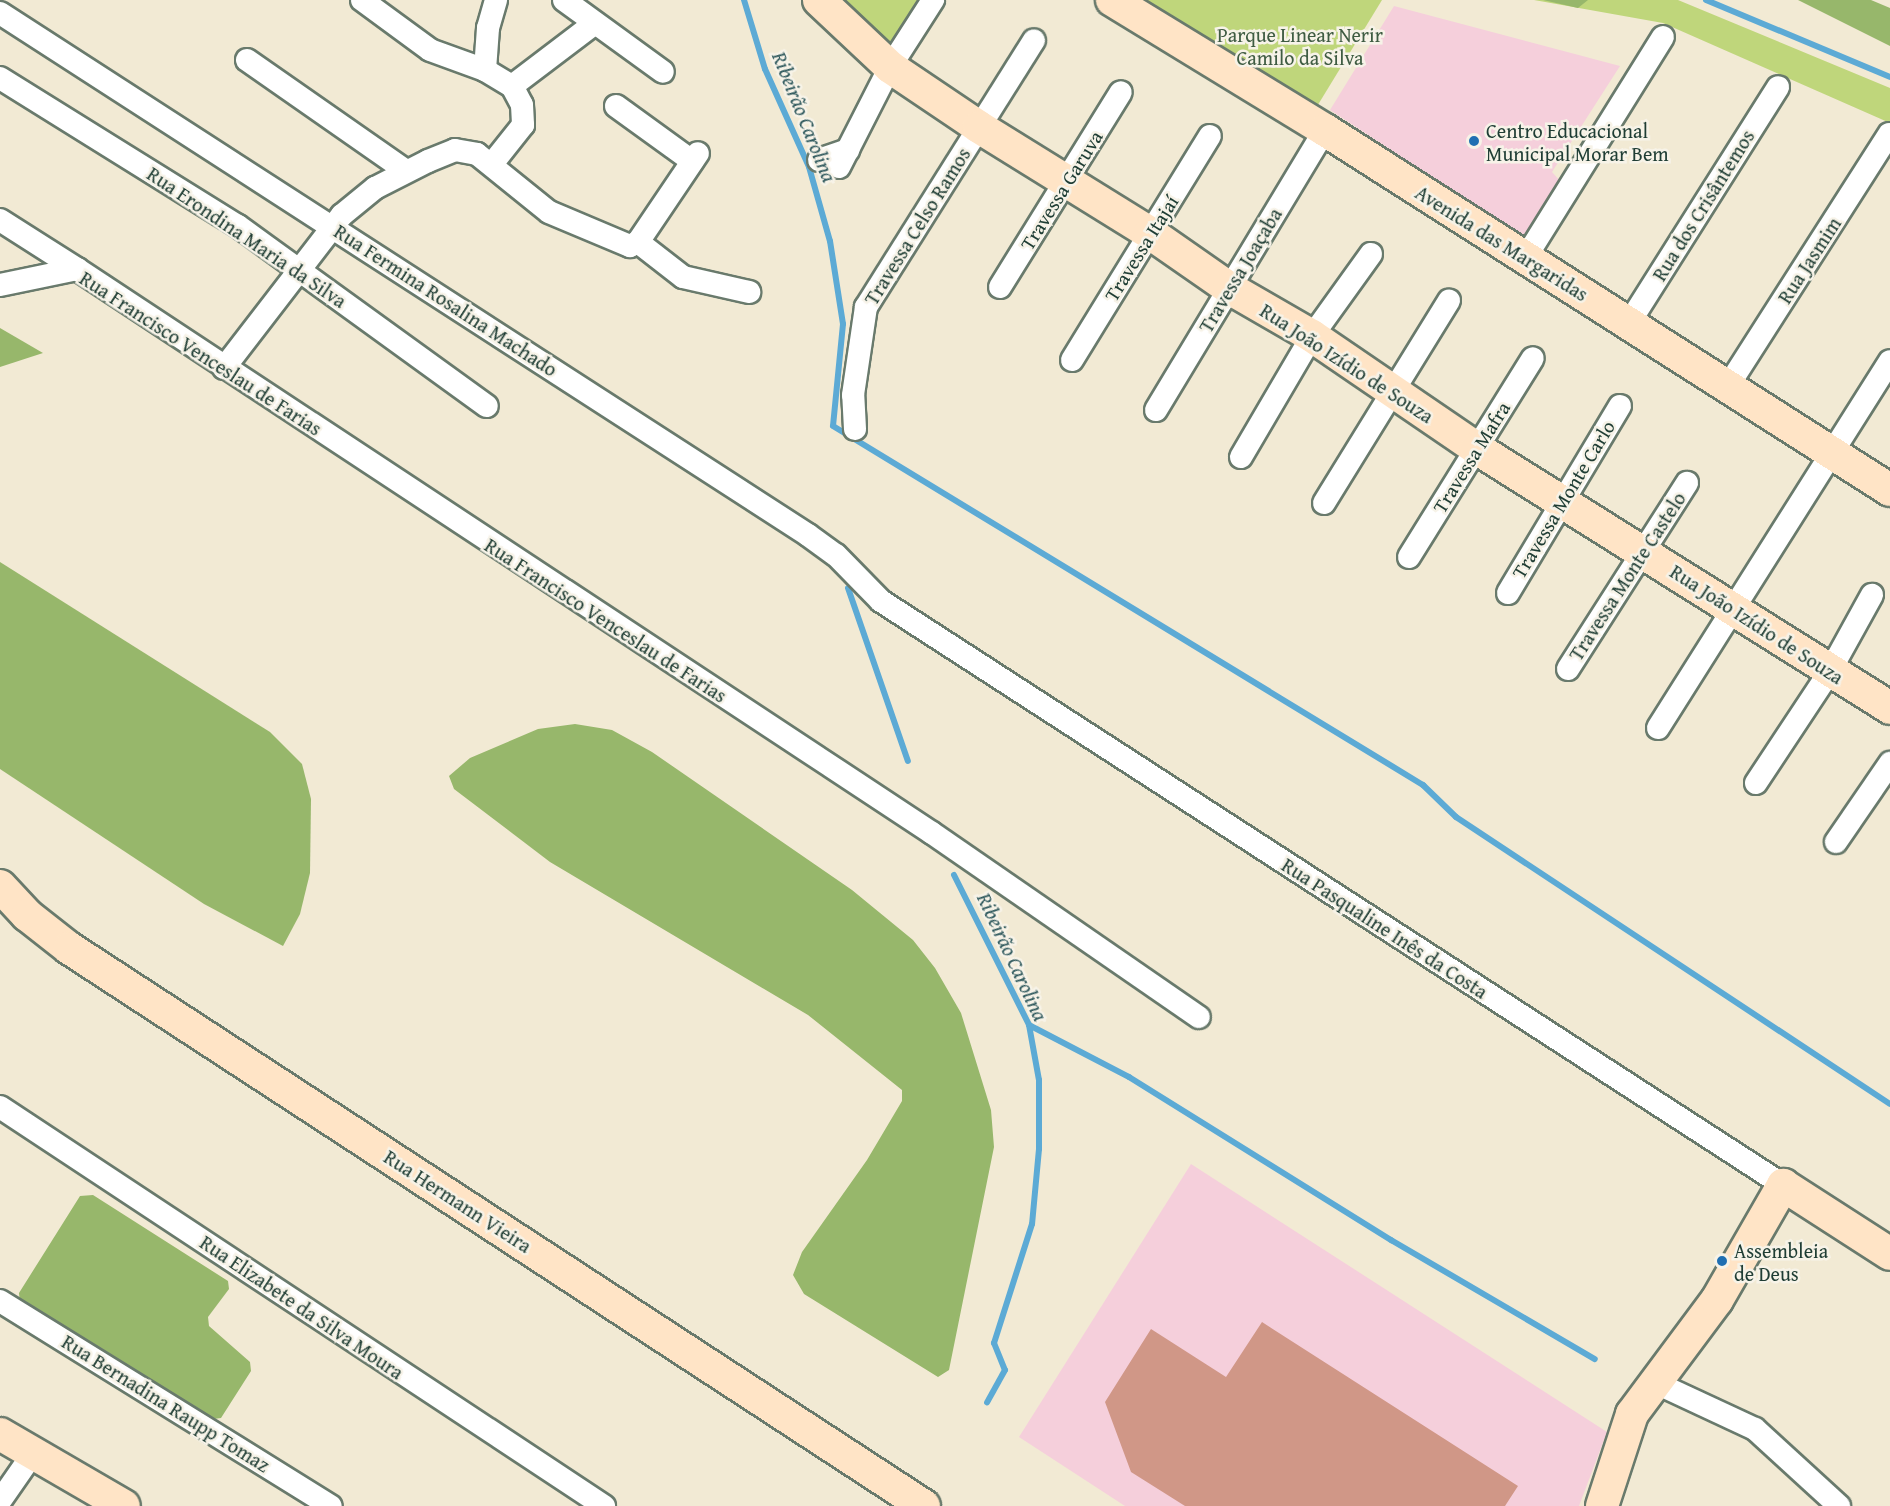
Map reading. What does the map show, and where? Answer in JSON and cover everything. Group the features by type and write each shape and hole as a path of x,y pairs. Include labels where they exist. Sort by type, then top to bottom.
{"street":[{"path":"485,70 488,28 496,0"},
{"path":"564,0 663,72"},
{"name":"Rua João Izídio de Souza","path":"819,0 890,67 1065,184 1150,233 1229,288 1312,336 1476,448 1735,608 1890,708"},
{"path":"835,159 933,0"},
{"name":"Avenida das Margaridas","path":"1112,0 1526,257 1890,490"},
{"path":"370,3 430,50 485,70 512,86 522,105 523,125 492,164"},
{"name":"Rua Fermina Rosalina Machado","path":"0,13 808,535 844,562 881,601"},
{"path":"512,86 595,23"},
{"path":"1526,257 1663,38"},
{"name":"Travessa Celso Ramos","path":"855,429 853,395 866,307 1034,40"},
{"path":"248,60 406,171"},
{"name":"Rua Erondina Maria da Silva","path":"0,78 238,226 487,406"},
{"name":"Rua dos Crisântemos","path":"1629,323 1778,87"},
{"name":"Travessa Garuva","path":"1000,287 1121,92"},
{"path":"224,368 298,268 333,227 375,188 406,171 455,150 466,150 492,164 549,212 589,226 620,244 630,246 638,242 695,157 616,106"},
{"name":"Travessa Joaçaba","path":"1156,410 1324,130"},
{"name":"Rua Jasmim","path":"1728,386 1889,134"},
{"name":"Travessa Itajaí","path":"1072,360 1210,136"},
{"path":"0,220 76,269"},
{"path":"638,242 683,277 749,292"},
{"path":"1241,457 1312,336 1371,254"},
{"name":"Rua Francisco Venceslau de Farias","path":"0,285 76,269 932,833 1198,1017"},
{"path":"1324,503 1395,393 1449,301"},
{"name":"Travessa Mafra","path":"1409,557 1533,358"},
{"path":"1658,728 1890,361"},
{"name":"Travessa Monte Carlo","path":"1508,593 1560,499 1620,406"},
{"name":"Travessa Monte Castelo","path":"1568,669 1645,553 1687,483"},
{"path":"1756,783 1830,671 1872,595"},
{"name":"Rua Pasqualine Inês da Costa","path":"881,601 1890,1254"},
{"path":"1836,842 1890,763"},
{"name":"Rua Hermann Vieira","path":"0,886 27,915 69,948 924,1506"},
{"name":"Rua Elizabete da Silva Moura","path":"0,1107 604,1506"},
{"path":"1602,1506 1626,1427 1654,1382 1717,1299 1783,1185"},
{"name":"Rua Bernadina Raupp Tomaz","path":"0,1301 332,1506"},
{"path":"1654,1382 1755,1429 1839,1506"},
{"path":"0,1434 32,1455 124,1506"},
{"path":"0,1501 32,1455"}],"shaded area":[{"name":"Centro Educacional Municipal Morar Bem","path":"1394,6 1620,66 1552,172 1561,182 1524,237 1330,110"},
{"path":"1191,1164 1607,1432 1579,1506 1125,1506 1019,1437"}],"green space":[{"path":"841,0 919,0 892,45"},
{"name":"Parque Linear Nerir Camilo da Silva","path":"1135,0 1382,0 1316,108"},
{"path":"1534,0 1678,0 1890,88 1890,123 1663,23"},
{"path":"1543,0 1588,0 1578,8"},
{"path":"1798,0 1871,0 1890,8 1890,46"},
{"path":"0,328 43,353 0,367"},
{"path":"0,562 270,732 302,764 311,799 310,873 300,914 283,946 204,904 0,769"},
{"path":"575,724 612,730 652,752 852,890 913,940 935,968 961,1013 991,1110 994,1147 949,1370 938,1377 804,1294 793,1275 802,1252 867,1160 902,1101 902,1090 808,1015 550,862 454,789 449,776 470,758 538,729"},
{"path":"93,1195 228,1281 229,1289 208,1317 209,1326 250,1362 251,1371 221,1418 206,1420 20,1304 19,1293 80,1196"}],"building":[{"path":"1262,1322 1518,1486 1505,1506 1185,1506 1131,1472 1105,1402 1151,1329 1226,1377"}],"waterway":[{"path":"744,0 765,69 809,167 830,241 843,324 833,426 1423,785 1456,817 1890,1104"},
{"path":"1706,0 1890,77"},
{"name":"Ribeirão Carolina","path":"848,588 908,761"},
{"name":"Ribeirão Carolina","path":"954,875 1029,1025 1039,1080 1039,1149 1032,1224 994,1343 1005,1370 987,1402"},
{"path":"1029,1025 1129,1077 1391,1240 1595,1359"}],"place":[{"name":"Centro Educacional Municipal Morar Bem","path":"1474,141"},
{"name":"Assembleia de Deus","path":"1722,1261"}]}
